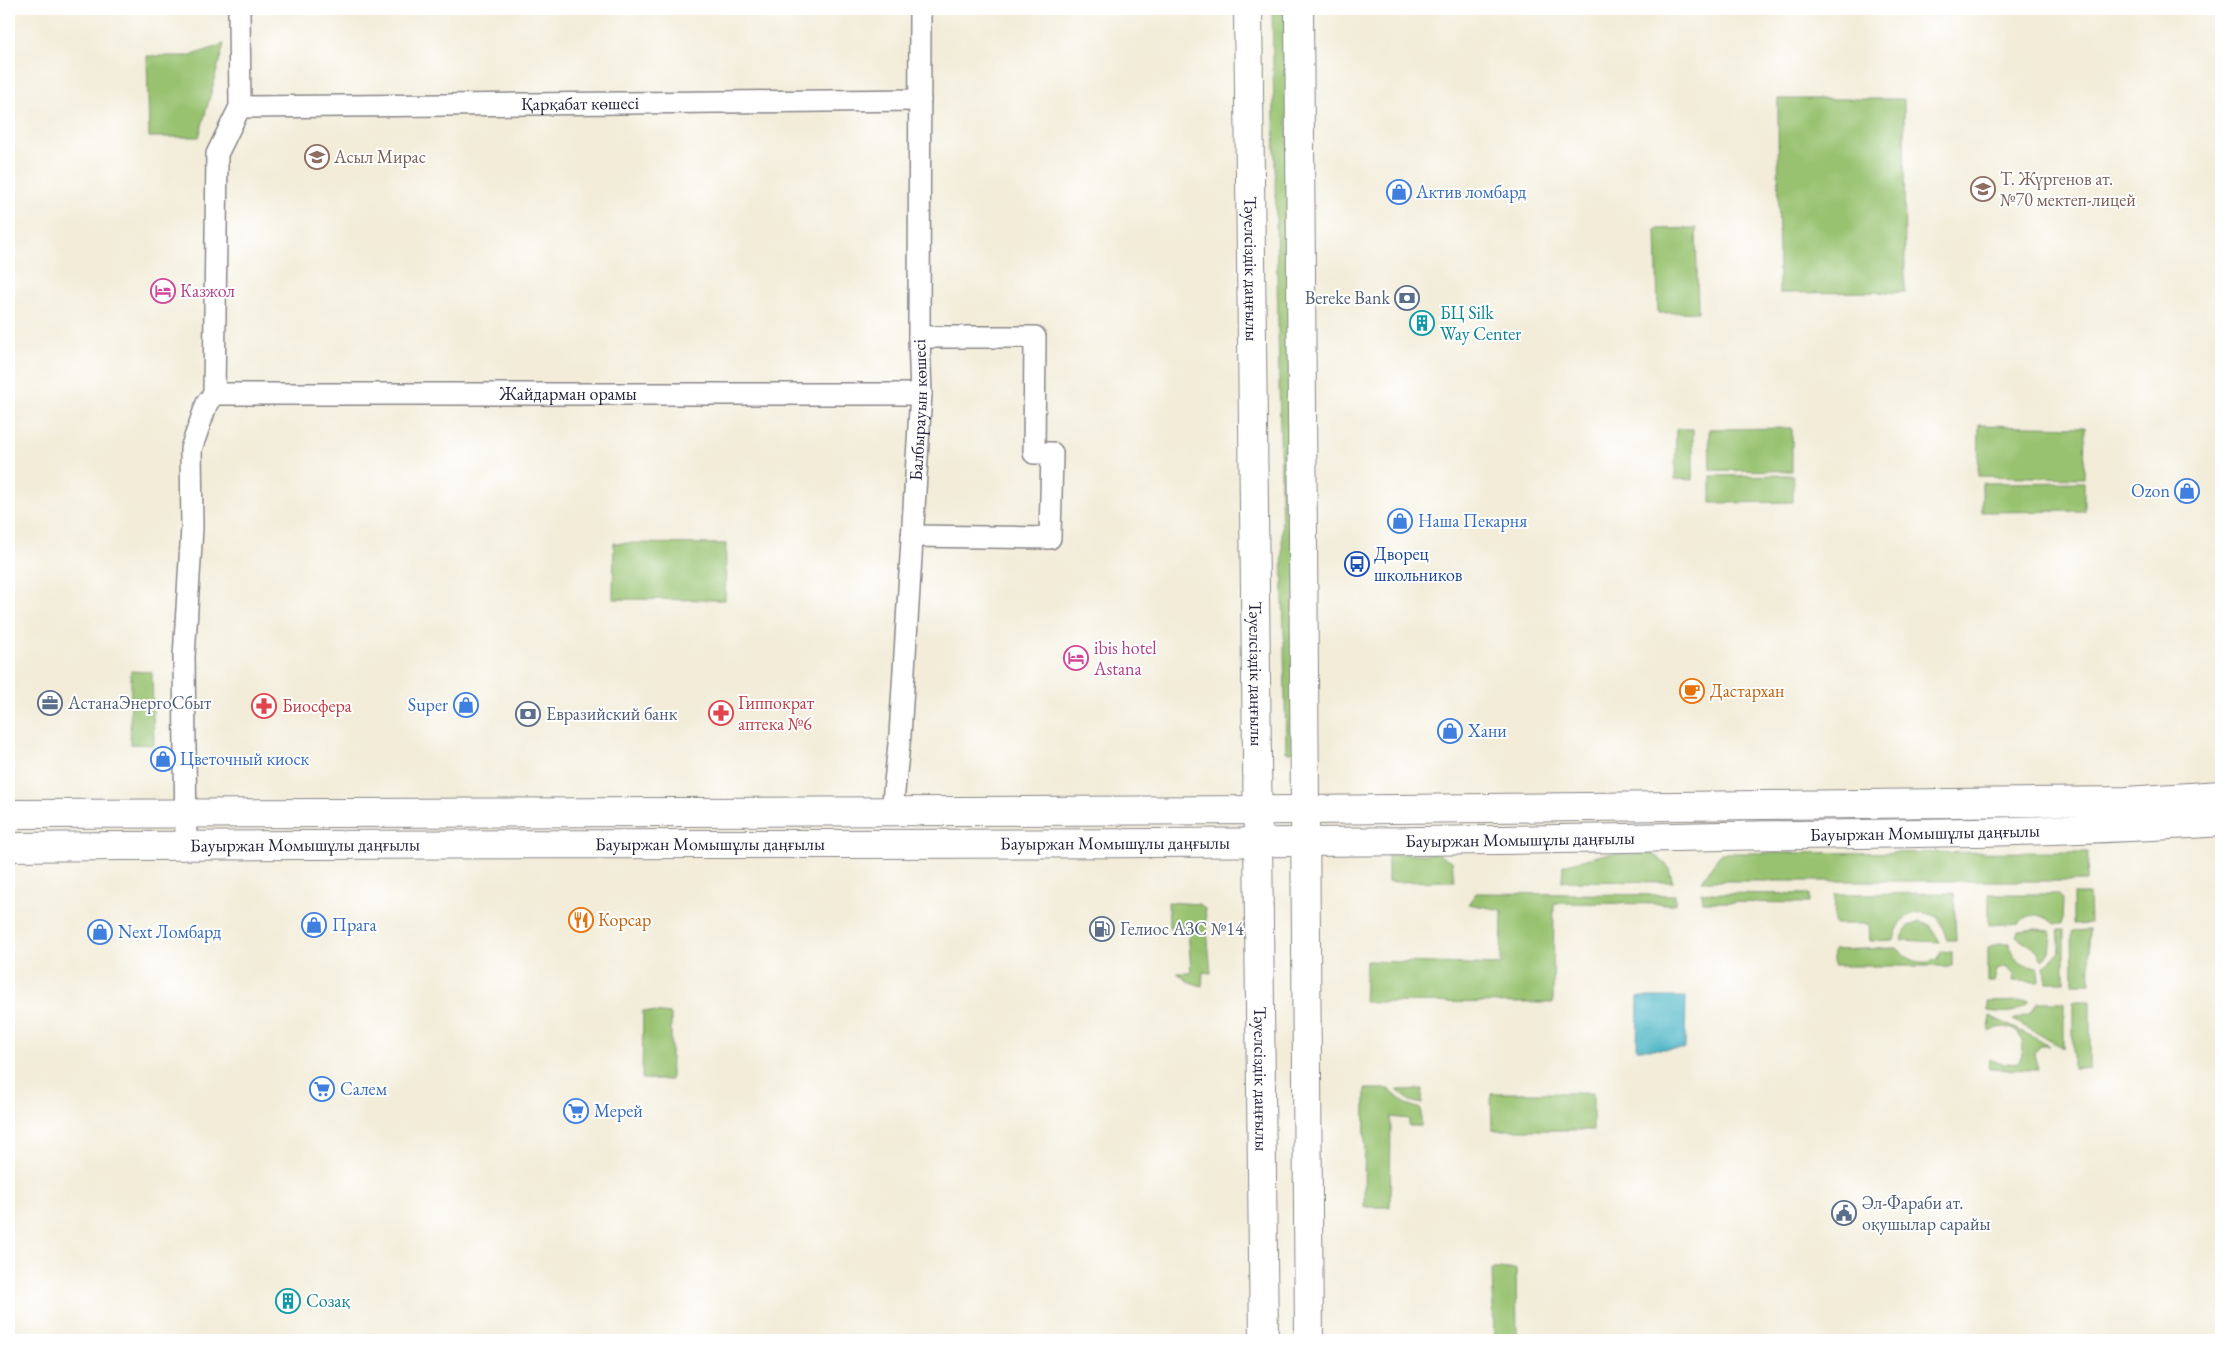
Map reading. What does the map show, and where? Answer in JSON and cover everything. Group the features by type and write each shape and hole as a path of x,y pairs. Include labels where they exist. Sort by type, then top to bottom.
{"main road":[{"name":"Тәуелсіздік даңғылы","path":"1248,9 1264,1340"},
{"path":"1299,9 1309,1340"},
{"name":"Бауыржан Момышұлы даңғылы","path":"9,814 1306,810 2126,801 2221,795"},
{"name":"Бауыржан Момышұлы даңғылы","path":"9,847 186,844 1306,842 2067,830 2221,822"}],"street":[{"path":"186,844 184,657 192,528 191,449 207,403 214,394 216,154 240,107 239,9"},
{"name":"Балбырауын көшесі","path":"892,810 900,735 921,394 919,337 920,9"},
{"name":"Қарқабат көшесі","path":"240,107 920,100"},
{"path":"912,536 1050,538 1052,452 1034,453 1035,338 919,337"},
{"name":"Жайдарман орамы","path":"214,394 921,394"}],"green space":[{"path":"1272,9 1285,9 1301,752 1286,752"},
{"path":"224,44 199,137 149,137 147,56 190,56"},
{"path":"1778,99 1904,99 1905,292 1779,293"},
{"path":"1696,228 1698,312 1658,313 1656,229"},
{"path":"1979,425 2085,427 2084,478 1978,476"},
{"path":"1792,428 1792,471 1710,470 1709,429"},
{"path":"1676,429 1693,429 1693,480 1675,479"},
{"path":"1793,475 1793,502 1711,503 1711,476"},
{"path":"2084,482 2084,511 1982,512 1982,483"},
{"path":"614,543 726,544 725,600 613,599"},
{"path":"131,671 152,672 154,745 130,744"},
{"path":"2088,852 2087,881 1702,881 1721,853"},
{"path":"1388,854 1437,854 1452,861 1454,881 1388,882"},
{"path":"1605,854 1653,854 1668,866 1673,882 1562,881 1563,865"},
{"path":"1476,893 1675,895 1675,904 1554,903 1553,1003 1364,1002 1366,961 1501,965 1502,910 1468,904"},
{"path":"1702,893 1809,894 1809,903 1703,902"},
{"path":"1954,893 1956,940 1947,940 1939,918 1923,913 1910,915 1905,919 1900,924 1894,940 1870,941 1869,924 1834,924 1835,894"},
{"path":"1989,894 2058,894 2063,899 2062,924 2054,924 2050,920 2037,915 2023,919 2019,923 1989,925"},
{"path":"2073,894 2089,894 2090,923 2073,924"},
{"path":"1168,902 1199,904 1205,909 1211,973 1203,972 1202,986 1189,982 1177,973 1191,973 1188,927 1169,927"},
{"path":"1920,922 1930,925 1940,942 1901,940 1908,926"},
{"path":"2036,929 2050,931 2052,934 2050,953 2042,960 2037,950 2016,936 2018,931"},
{"path":"2058,930 2064,930 2064,982 2047,982 2044,966 2060,952"},
{"path":"2089,930 2090,983 2073,983 2072,931"},
{"path":"1999,943 2010,943 2015,958 2022,964 2038,967 2039,982 2013,981 2014,974 2007,966 1997,969 1994,982 1988,982 1988,947"},
{"path":"1897,948 1911,959 1921,962 1938,959 1941,951 1952,952 1952,966 1833,966 1833,950"},
{"path":"2029,1001 2025,1006 2015,1011 1988,1011 1988,1002"},
{"path":"2073,1001 2090,1001 2090,1069 2073,1068"},
{"path":"2038,1002 2064,1002 2064,1048 2013,1020 2029,1014"},
{"path":"643,1011 671,1014 671,1080 642,1079"},
{"path":"1990,1016 2049,1045 2041,1045 2034,1054 2038,1070 1989,1069 1990,1059 2002,1064 2018,1062 2023,1047 2018,1032 2010,1028 1996,1028 1989,1032"},
{"path":"1365,1089 1388,1089 1406,1104 1421,1109 1421,1126 1409,1126 1409,1119 1391,1117 1390,1207 1364,1207"},
{"path":"1423,1089 1422,1104 1410,1101 1397,1090"},
{"path":"1491,1093 1593,1093 1593,1130 1492,1130"},
{"path":"1492,1269 1516,1269 1517,1340 1494,1340"}],"water":[{"path":"1638,997 1686,997 1685,1049 1637,1049"}],"place":[{"name":"Асыл Мирас","path":"317,157"},
{"name":"Т. Жүргенов ат. №70 мектеп-лицей","path":"1983,189"},
{"name":"Актив ломбард","path":"1399,192"},
{"name":"Казжол","path":"163,291"},
{"name":"Bereke Bank","path":"1407,298"},
{"name":"БЦ Silk Way Center","path":"1422,323"},
{"name":"Ozon","path":"2187,491"},
{"name":"Наша Пекарня","path":"1400,521"},
{"name":"Дворец школьников","path":"1357,564"},
{"name":"ibis hotel Astana","path":"1076,658"},
{"name":"Дастархан","path":"1692,691"},
{"name":"АстанаЭнергоСбыт","path":"50,703"},
{"name":"Super","path":"466,705"},
{"name":"Биосфера","path":"264,706"},
{"name":"Гиппократ аптека №6","path":"721,713"},
{"name":"Евразийский банк","path":"528,714"},
{"name":"Хани","path":"1450,731"},
{"name":"Цветочный киоск","path":"163,759"},
{"name":"Корсар","path":"581,920"},
{"name":"Прага","path":"314,925"},
{"name":"Гелиос АЗС №14","path":"1102,929"},
{"name":"Next Ломбард","path":"100,932"},
{"name":"Салем","path":"322,1089"},
{"name":"Мерей","path":"576,1111"},
{"name":"Әл-Фараби ат. оқушылар сарайы","path":"1844,1213"},
{"name":"Созақ","path":"288,1301"}]}
